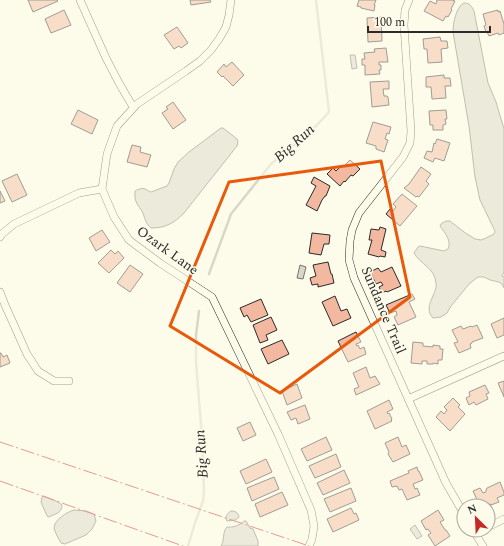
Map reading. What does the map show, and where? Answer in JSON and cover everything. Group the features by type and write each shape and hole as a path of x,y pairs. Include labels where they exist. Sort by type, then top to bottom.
{"street":[{"path":"80,0 106,58 133,107"},
{"path":"0,237 14,224 78,193 102,189 107,154 117,126 133,107 200,61 211,50 226,27 231,0"},
{"name":"Sundance Trail","path":"409,0 405,10 404,26 411,131 410,143 403,157 360,213 352,230 349,260 354,278 446,483 456,500"},
{"name":"Ozark Lane","path":"102,189 114,217 129,240 160,263 212,297 278,434 311,510 314,526 310,546"},
{"path":"0,292 27,354 38,371 54,381 69,381"},
{"path":"408,399 504,356"}],"highlighted area":[{"path":"381,161 410,297 280,393 170,326 229,182"}],"shaded area":[{"path":"464,3 470,5 474,11 488,83 496,102 504,129 504,272 502,276 504,277 504,288 499,282 484,277 478,277 469,284 447,313 441,317 433,318 429,309 436,287 435,278 430,270 414,253 418,247 420,246 444,251 448,249 449,240 440,226 446,221 450,221 475,239 481,240 486,238 494,234 495,231 480,200 475,177 469,126 453,32 454,20 457,12"},
{"path":"350,55 355,55 357,68 352,69"},
{"path":"221,128 237,139 237,146 180,217 165,226 151,228 137,203 135,191 142,188 151,192 167,186 178,162"},
{"path":"300,265 306,267 303,279 297,278"},
{"path":"44,496 62,505 61,510 49,517 47,516 41,502 42,497"},
{"path":"74,510 86,511 94,514 96,521 92,529 86,535 65,544 61,543 54,528 56,522 61,517"},
{"path":"231,511 236,512 239,517 235,520 227,521 227,515"},
{"path":"246,521 250,528 253,529 258,541 258,546 221,546 225,529 227,527 236,526"},
{"path":"415,525 422,536 417,539 410,529"}],"building":[{"path":"28,0 57,0 58,1 33,12"},
{"path":"190,0 210,0 211,2 191,5"},
{"path":"359,0 376,0 374,11 357,6"},
{"path":"437,0 455,1 448,17 446,16 443,21 424,11 430,1 436,4"},
{"path":"64,10 71,25 51,33 45,19"},
{"path":"498,10 498,12 500,11 504,24 504,33 489,36 484,26 486,25 483,14"},
{"path":"381,17 382,41 368,42 367,18"},
{"path":"177,27 188,43 181,48 179,46 174,49 164,35"},
{"path":"440,37 441,41 447,41 448,48 441,49 442,62 428,63 427,49 424,49 423,39"},
{"path":"386,48 388,62 379,62 379,65 381,65 381,70 379,70 380,74 365,75 365,65 362,65 362,59 365,59 364,53 375,52 374,49"},
{"path":"232,62 244,75 233,86 217,72 224,64 226,67"},
{"path":"444,75 444,78 450,78 451,86 445,86 446,98 432,99 431,87 426,87 426,77"},
{"path":"389,81 389,89 383,89 384,96 388,97 389,105 372,107 370,82"},
{"path":"173,102 186,120 173,129 162,113 168,109 166,107"},
{"path":"78,110 98,120 92,134 71,124"},
{"path":"446,110 447,119 445,119 446,124 443,125 443,130 433,130 433,125 430,125 429,111"},
{"path":"373,122 391,127 389,134 387,133 385,139 388,140 384,152 376,149 376,146 366,143"},
{"path":"437,139 450,143 444,161 435,158 433,162 424,158 427,151 432,152 434,143 435,144"},
{"path":"132,145 141,147 140,152 151,155 147,167 127,162"},
{"path":"350,160 360,169 353,176 351,175 340,186 327,174 333,168 336,171 342,165 343,167"},
{"path":"421,167 431,174 426,181 429,184 419,197 416,197 404,188 409,184"},
{"path":"17,174 27,195 12,202 2,181"},
{"path":"314,177 330,186 317,211 306,205 316,186 311,183"},
{"path":"0,191 5,201 0,203"},
{"path":"402,194 417,206 400,226 386,214 390,209 393,211 396,207 393,204"},
{"path":"380,227 386,229 381,250 386,252 385,257 368,254 372,240 369,240 371,229 379,230"},
{"path":"102,230 110,242 96,251 89,238"},
{"path":"312,233 330,235 329,244 324,244 321,255 309,253"},
{"path":"111,250 115,254 118,251 124,258 109,273 98,263"},
{"path":"328,262 334,283 318,287 318,284 312,285 310,278 316,276 313,265"},
{"path":"130,265 143,274 130,292 117,283"},
{"path":"392,267 401,286 382,293 379,287 383,285 381,282 376,284 370,272 378,268 381,272"},
{"path":"412,294 415,299 409,302 416,317 398,325 394,317 397,315 396,311 390,313 386,305"},
{"path":"335,296 341,311 347,309 351,318 333,326 322,302"},
{"path":"261,299 268,315 251,322 247,315 244,317 240,308"},
{"path":"271,317 277,330 266,335 268,340 260,343 253,325"},
{"path":"504,318 504,335 497,338 491,324"},
{"path":"477,325 483,338 472,342 470,344 471,348 459,353 454,343 458,342 452,330 461,326 463,329"},
{"path":"356,332 361,342 356,344 360,349 364,347 366,354 348,362 338,341"},
{"path":"282,340 289,354 268,364 261,349"},
{"path":"413,342 423,343 423,346 440,346 440,349 443,349 442,360 438,360 438,364 427,364 427,361 422,361 422,364 411,363"},
{"path":"0,353 3,357 7,355 10,363 0,367"},
{"path":"366,367 370,378 375,376 380,384 356,395 354,389 359,387 353,373"},
{"path":"504,381 504,397 498,383"},
{"path":"297,384 302,398 287,405 282,391"},
{"path":"485,385 489,393 486,394 488,399 476,405 474,402 469,405 466,398 470,396 469,392"},
{"path":"453,398 460,405 458,407 465,414 450,431 436,417 441,411 444,414 447,410 444,407"},
{"path":"389,400 393,409 387,412 388,414 389,413 392,421 375,429 367,411"},
{"path":"305,405 310,419 298,424 296,418 291,420 287,412"},
{"path":"250,422 256,435 243,441 237,428"},
{"path":"326,437 332,450 307,461 301,449"},
{"path":"398,437 402,447 406,445 410,454 393,462 388,454 389,452 385,443"},
{"path":"336,454 341,467 315,478 309,466"},
{"path":"266,459 272,472 246,484 240,471"},
{"path":"417,467 423,480 413,484 415,489 417,488 420,495 407,500 402,489 399,490 397,486 392,487 390,481 409,473 408,471"},
{"path":"344,470 350,483 323,495 317,483"},
{"path":"274,477 279,489 252,501 247,488"},
{"path":"500,482 504,495 497,498 499,502 496,503 496,498 476,498 473,491 480,488 483,493 486,492 487,488"},
{"path":"351,488 356,501 330,512 324,499"},
{"path":"282,492 288,505 260,517 255,504"},
{"path":"351,508 354,514 356,513 359,520 333,532 327,519"},
{"path":"438,510 444,520 440,522 450,536 435,546 428,535 431,533 428,529 426,530 421,521"}],"waterway":[{"name":"Big Run","path":"209,274 231,214 271,164 317,125 329,112 316,0"},
{"name":"Big Run","path":"188,546 203,501 204,491 202,438 196,362 196,335 199,311"}],"power":[{"path":"0,442 309,546"},
{"path":"0,481 183,546"}]}
